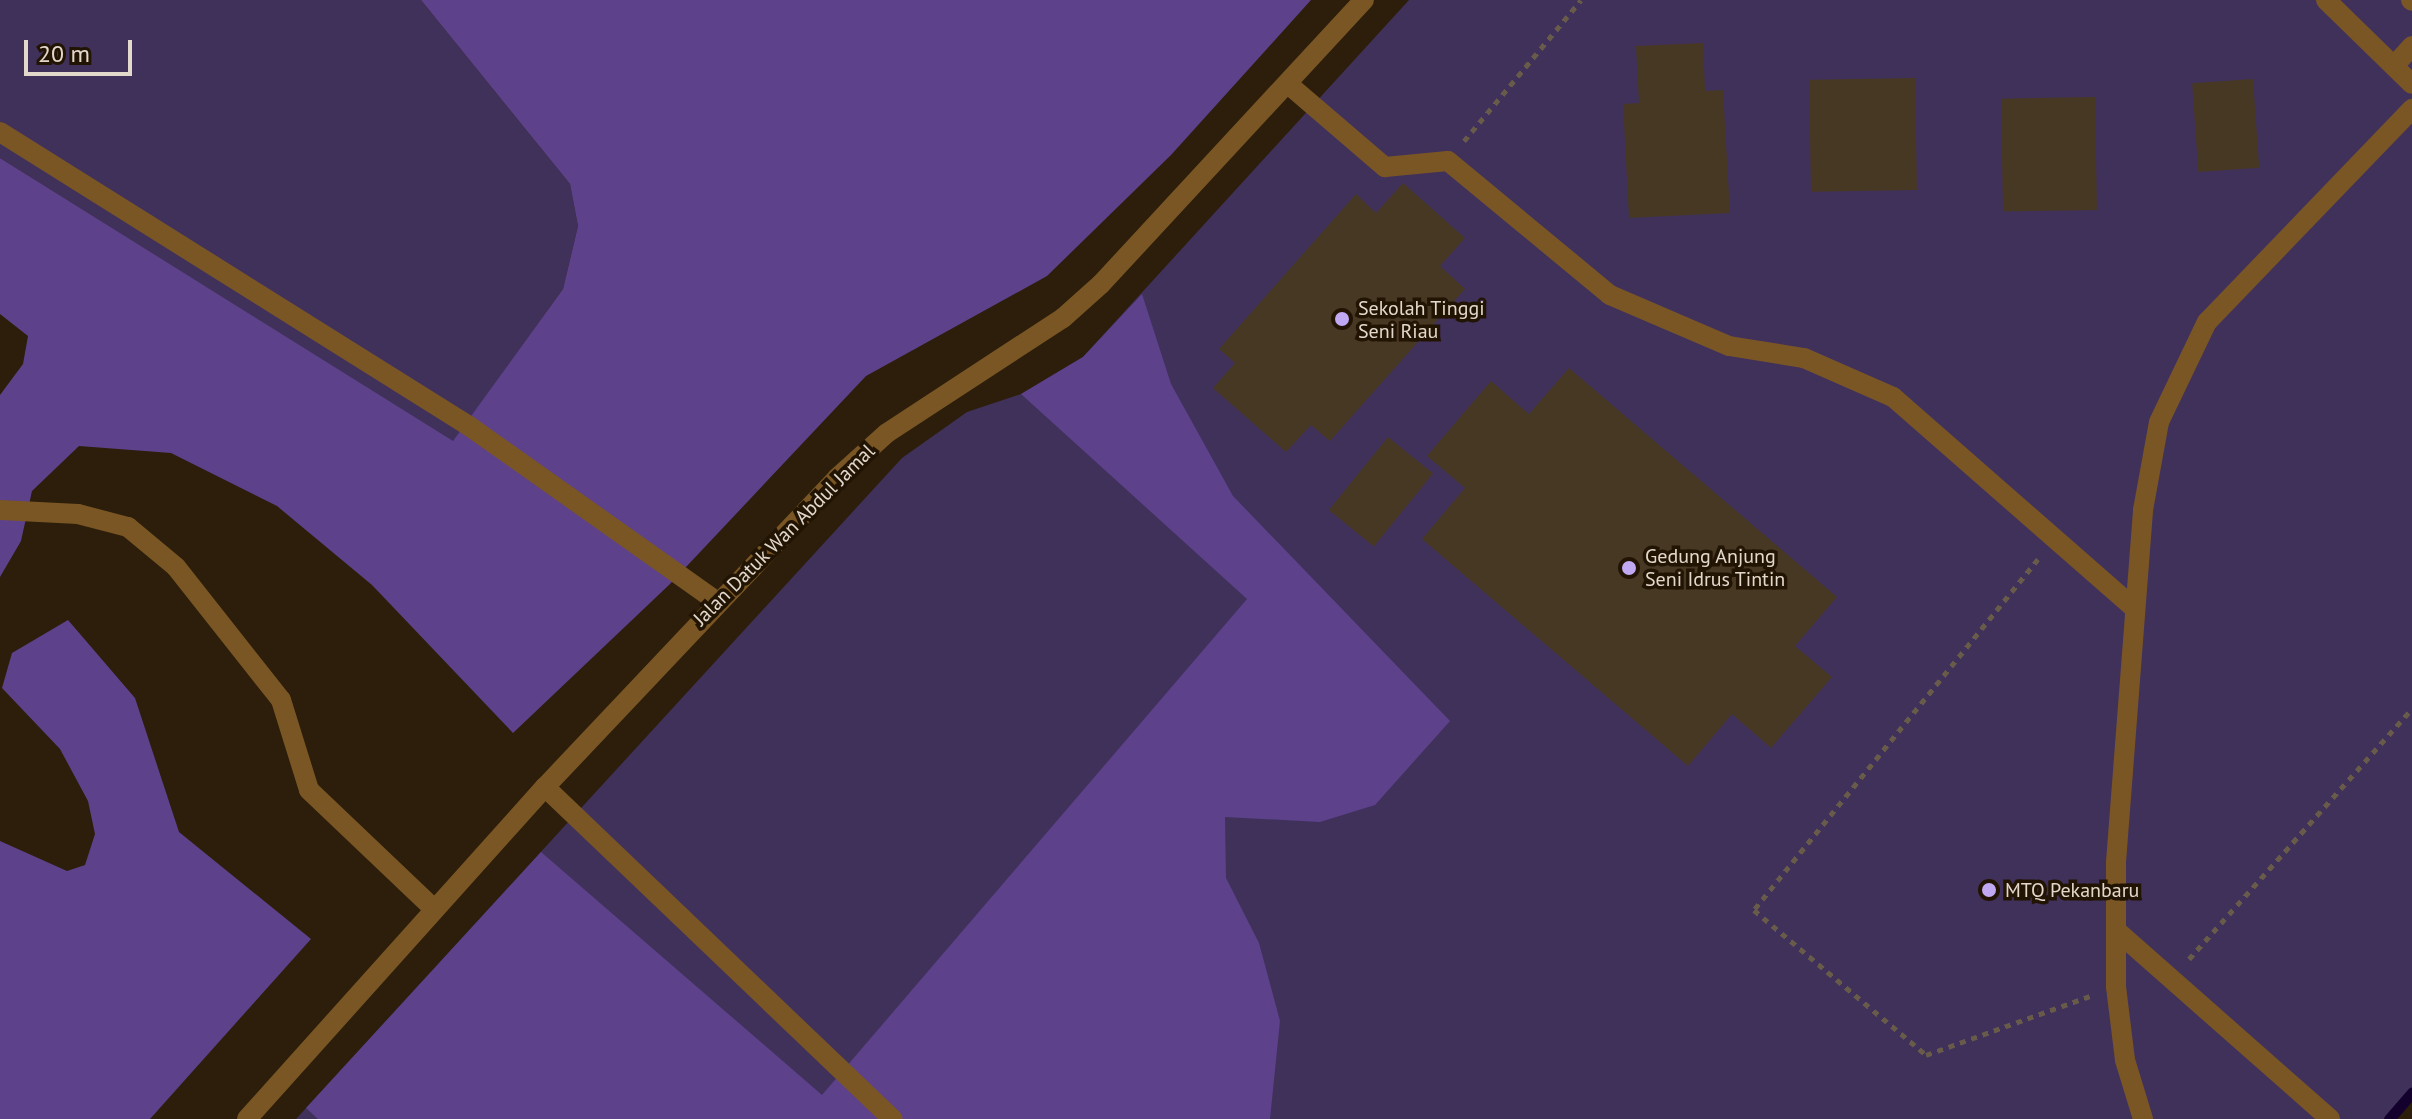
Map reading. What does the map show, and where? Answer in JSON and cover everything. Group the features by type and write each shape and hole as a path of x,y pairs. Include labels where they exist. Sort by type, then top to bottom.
{"street":[{"name":"Jalan Datuk Wan Abdul Jamal","path":"247,1119 716,601 887,433 1063,318 1101,284 1364,0"},
{"path":"2326,0 2412,84"},
{"path":"2394,66 2412,46"},
{"path":"1288,84 1385,167 1448,161 1610,295 1729,346 1804,358 1893,397 2134,608"},
{"path":"2143,1119 2125,1060 2116,987 2117,931 2134,608 2148,481 2174,379 2207,322 2412,109"},
{"path":"0,132 469,426 716,601"},
{"path":"0,510 78,514 128,527 176,567 281,700 309,790 434,909"},
{"path":"545,787 893,1119"},
{"path":"2117,931 2330,1119"}],"path":[{"path":"1448,161 1581,0"},
{"path":"2053,540 1754,910 1926,1055 2116,987"},
{"path":"2172,979 2412,709"}],"shaded area":[{"path":"0,0 421,0 570,184 578,226 563,289 453,442 0,158"},
{"path":"421,0 1311,0 1171,155 1047,276 866,376 670,584 513,733 372,585 277,506 171,453 79,446 32,491 21,541 0,577 0,395 23,364 28,336 0,314 0,158 453,441 563,289 578,226 570,184"},
{"path":"1409,0 2412,0 2412,1098 2389,1119 296,1119 902,458 967,412 1021,394 1083,357"},
{"path":"1142,294 1171,384 1233,496 1450,721 1375,805 1320,822 1225,817 1226,878 1259,943 1280,1021 1270,1119 318,1119 306,1108 541,852 822,1095 1247,599 1021,394 1083,357"},
{"path":"68,620 135,698 179,832 311,939 150,1119 0,1119 0,841 67,871 85,865 95,834 88,801 60,749 2,688 12,653"}],"building":[{"path":"1703,43 1705,91 1723,90 1730,213 1629,218 1623,104 1639,103 1636,46"},
{"path":"1915,78 1917,190 1811,192 1809,80"},
{"path":"2253,79 2259,168 2198,172 2192,83"},
{"path":"2095,97 2097,210 2003,212 2001,99"},
{"name":"Sekolah Tinggi Seni Riau","path":"1403,183 1465,238 1440,266 1465,289 1330,441 1311,425 1286,452 1213,388 1235,363 1219,349 1356,194 1376,213"},
{"name":"Gedung Anjung Seni Idrus Tintin","path":"1569,368 1837,597 1795,646 1832,677 1771,748 1732,714 1688,766 1422,539 1465,488 1427,456 1491,381 1529,414"},
{"path":"1388,437 1433,474 1374,547 1329,510"}],"waterway":[{"path":"2389,1119 2412,1093"}],"place":[{"name":"Sekolah Tinggi Seni Riau","path":"1342,319"},
{"name":"Gedung Anjung Seni Idrus Tintin","path":"1629,568"},
{"name":"MTQ Pekanbaru","path":"1989,890"}]}
